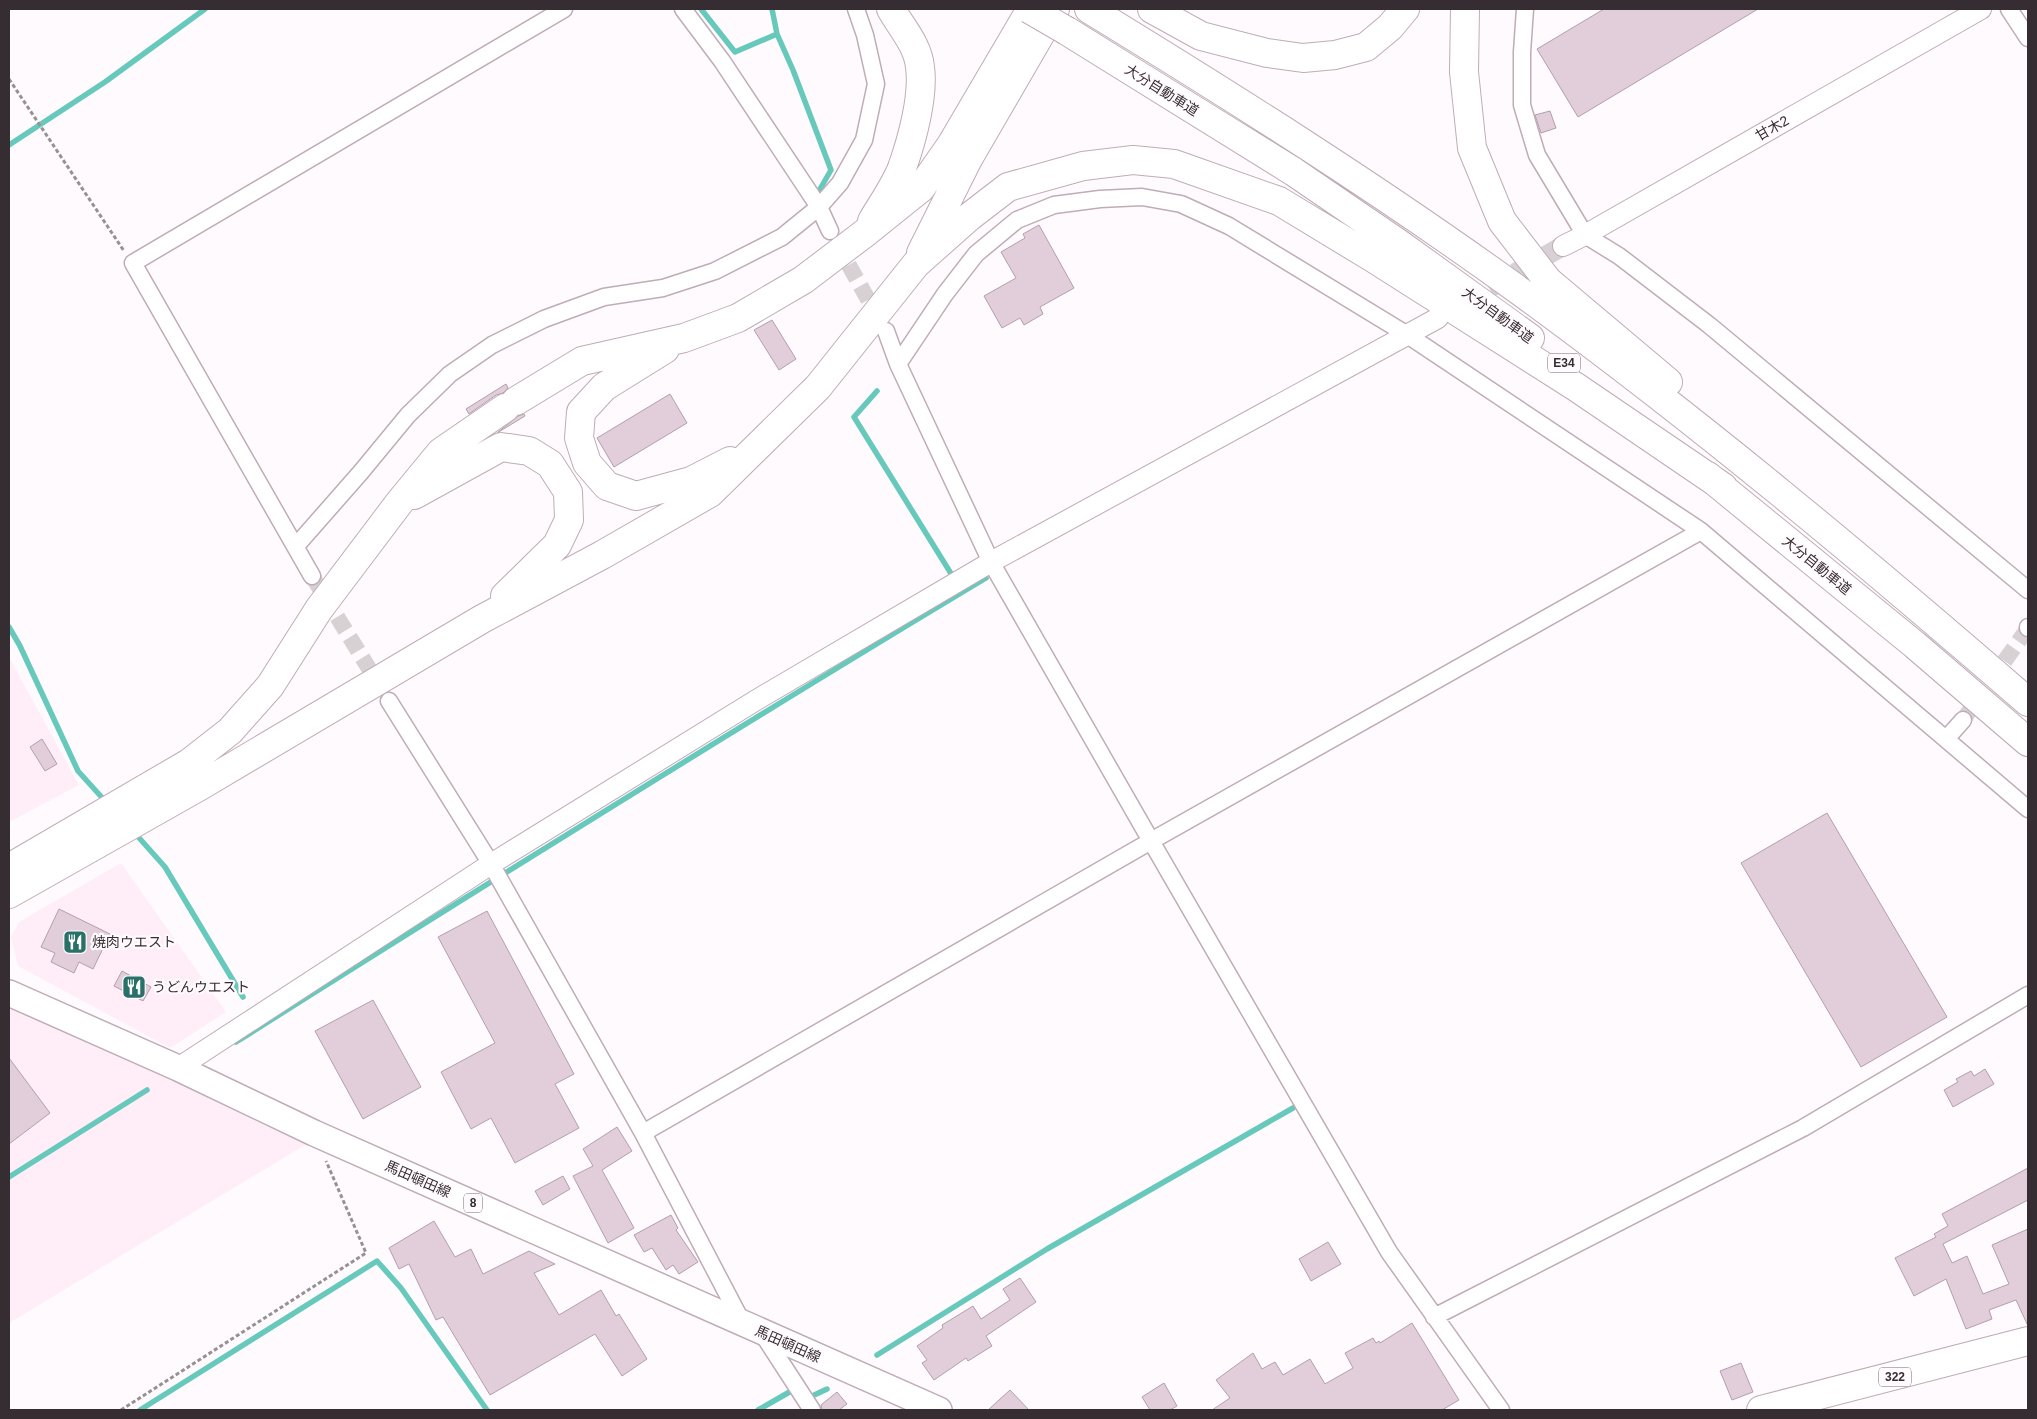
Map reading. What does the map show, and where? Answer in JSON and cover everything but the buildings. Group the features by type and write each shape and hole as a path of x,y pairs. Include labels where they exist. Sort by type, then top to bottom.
{"highway":[{"path":"866,234 901,169 916,114 920,90 920,66 912,42 891,9"},
{"path":"9,868 189,763 230,731 270,686 319,609 399,502 442,452 510,405 582,361 684,338 738,318 803,280 866,234 921,188 951,145 1030,9"},
{"name":"大分自動車道","path":"1030,9 1061,20 1294,172 1398,243 1597,387 1916,645 2028,742"},
{"name":"E34","path":"1089,9 1310,147 1521,292 1744,464 1935,622 2028,702"},
{"path":"1152,9 1201,36 1267,53 1303,58 1335,55 1366,47 1390,27 1405,9"},
{"path":"1465,9 1464,72 1472,148 1502,221 1548,281 1754,453 1935,622"},
{"path":"916,264 968,158 1061,20"},
{"path":"9,894 200,786 482,619 602,555 710,493 751,450 818,386 916,264 969,217 1008,187 1083,166 1133,160 1174,164 1279,201 1373,258 1567,382 1723,487"},
{"path":"684,338 604,387 581,412 579,438 587,463 608,486 636,496 691,481 751,450"},
{"path":"399,502 501,447 529,451 550,464 568,492 569,520 557,545 482,619"},
{"name":"322","path":"1761,1410 2028,1341"}],"main road":[{"name":"馬田頓田線","path":"9,993 178,1068 314,1133 939,1410"}],"street":[{"path":"312,576 133,263 564,9"},
{"path":"683,9 722,61 819,207 830,231"},
{"path":"296,546 408,415 450,374 492,344 544,319 604,297 663,288 715,271 782,237 819,207 840,183 864,140 876,84 869,51 856,9"},
{"path":"1525,9 1522,52 1522,105 1537,155 1585,235 1619,256 1709,325 2028,590"},
{"name":"甘木2","path":"1563,246 1981,9"},
{"path":"2009,9 2028,38"},
{"path":"898,364 945,294 976,254 1017,220 1054,206 1100,199 1142,197 1181,204 1229,226 1406,334 1701,531 1947,738 2028,809"},
{"path":"178,1068 491,864 758,699 991,562 1438,318"},
{"path":"886,331 898,364 991,562 1150,841 1389,1252 1501,1410"},
{"path":"643,1133 1150,841 1701,531"},
{"path":"389,701 491,864 753,1328 812,1410"},
{"path":"1947,738 1963,720"},
{"path":"1434,1317 1803,1128 2028,995"}],"path":[{"path":"9,79 133,263"},
{"path":"121,1410 366,1253 314,1133"}],"shaded area":[{"path":"9,657 79,785 9,822"},
{"path":"121,863 226,1012 170,1048 18,966 11,937 19,922"},
{"path":"9,1005 310,1142 9,1323"}],"waterway":[{"path":"9,145 105,82 205,9"},
{"path":"701,9 735,52 777,34"},
{"path":"772,9 777,34 793,70 831,170 816,196"},
{"path":"877,391 854,417 955,580"},
{"path":"236,1042 610,808 986,578"},
{"path":"9,627 20,646 78,771 106,802"},
{"path":"133,831 165,867 243,997"},
{"path":"9,1177 147,1090"},
{"path":"877,1355 1047,1249 1293,1108"},
{"path":"140,1410 377,1261 401,1288 487,1410"},
{"path":"808,1396 810,1397 827,1389"},
{"path":"758,1410 793,1390 795,1391"}],"tunnel":[{"path":"837,244 879,319"},
{"path":"1463,303 1563,246"},
{"path":"312,576 381,688"},
{"path":"1963,720 2028,628"}],"place":[{"name":"焼肉ウエスト","path":"75,942"},
{"name":"うどんウエスト","path":"134,987"}]}
